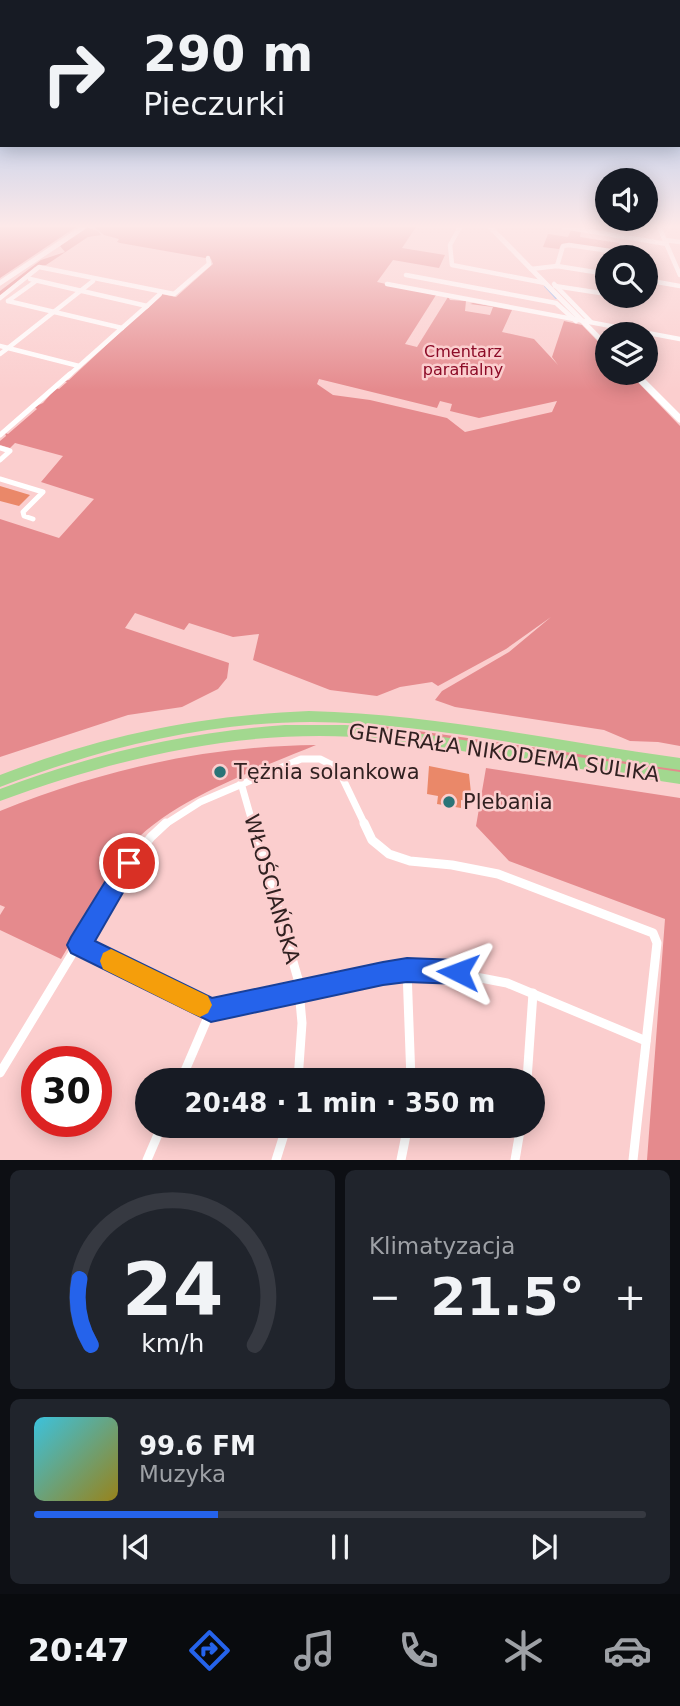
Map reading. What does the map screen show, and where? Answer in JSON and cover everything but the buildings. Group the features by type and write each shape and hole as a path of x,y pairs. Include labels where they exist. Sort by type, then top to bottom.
{"highway":[{"path":"336,730 354,726 356,721 351,718"},
{"name":"GENERAŁA NIKODEMA SULIKA","path":"0,780 80,753 186,728 267,719 351,718 415,724 680,764"},
{"name":"GENERAŁA NIKODEMA SULIKA","path":"0,795 80,766 170,744 265,732 336,730 407,737 680,778"}],"street":[{"path":"0,298 20,281"},
{"path":"36,281 8,301 122,328"},
{"path":"37,281 147,306"},
{"path":"0,354 93,281"},
{"path":"109,281 172,295 189,281"},
{"path":"438,281 556,303 595,335"},
{"path":"535,281 545,283 579,321"},
{"path":"658,283 680,286"},
{"path":"387,284 680,339"},
{"path":"590,322 554,285 595,292"},
{"path":"0,435 160,294"},
{"path":"0,346 79,366"},
{"path":"646,385 680,419"},
{"path":"0,448 10,451 0,460"},
{"path":"0,478 43,492 22,514 33,519"},
{"path":"0,1073 117,880 151,837 187,809 241,783 301,759 328,762 341,775 372,840 389,854 410,861 452,865 498,874 653,933 657,943 633,1160"},
{"name":"WŁOŚCIAŃSKA","path":"241,783 289,943 300,990 302,1038 299,1068"},
{"path":"79,945 211,1010 407,970 439,970 478,975 533,993 646,1041"},
{"path":"407,970 411,1068"},
{"path":"528,1068 533,993"},
{"path":"186,1068 211,1010"},
{"path":"147,1160 156,1138"},
{"path":"276,1160 283,1138"},
{"path":"401,1160 405,1138"},
{"path":"515,1160 519,1138"}],"green space":[{"path":"13,281 18,281 0,296 0,291"},
{"name":"Cmentarz parafialny","path":"194,281 378,281 436,295 405,344 417,347 448,297 450,300 466,301 465,311 490,315 493,307 470,304 473,303 512,310 502,332 534,339 558,365 552,357 564,321 582,325 595,339 595,385 641,385 680,426 680,746 630,741 604,730 455,707 435,700 442,691 509,652 551,617 506,649 438,686 432,682 400,687 377,696 330,690 253,660 259,634 233,637 189,623 184,630 135,613 125,628 229,663 227,678 218,689 182,707 128,715 0,757 0,519 59,538 94,499 41,482 63,456 15,443 10,448 0,445 0,441 6,436 5,433 8,434 37,409 34,407 43,403 56,388 59,389 67,382 64,381 69,380 161,294 176,297","holes":["319,379 437,408 440,401 452,404 450,411 479,418 557,401 552,412 465,432 447,418 370,400 333,395 317,384"]},
{"path":"362,723 680,768 680,773 362,727"},
{"path":"316,745 238,777 184,804 159,820 121,857 61,959 0,930 0,915 5,907 0,905 0,811 115,772 155,763 234,750"},
{"path":"486,768 680,798 680,1160 647,1160 665,919 509,861 476,826"}],"waterway":[{"path":"545,286 556,298"}],"slow traffic":[{"path":"111,961 200,1005"}],"place":[{"name":"Tężnia solankowa","path":"220,772"},
{"name":"Plebania","path":"449,802"}],"route":[{"path":"129,863 79,945 211,1010 383,973 407,970 458,972"}]}
